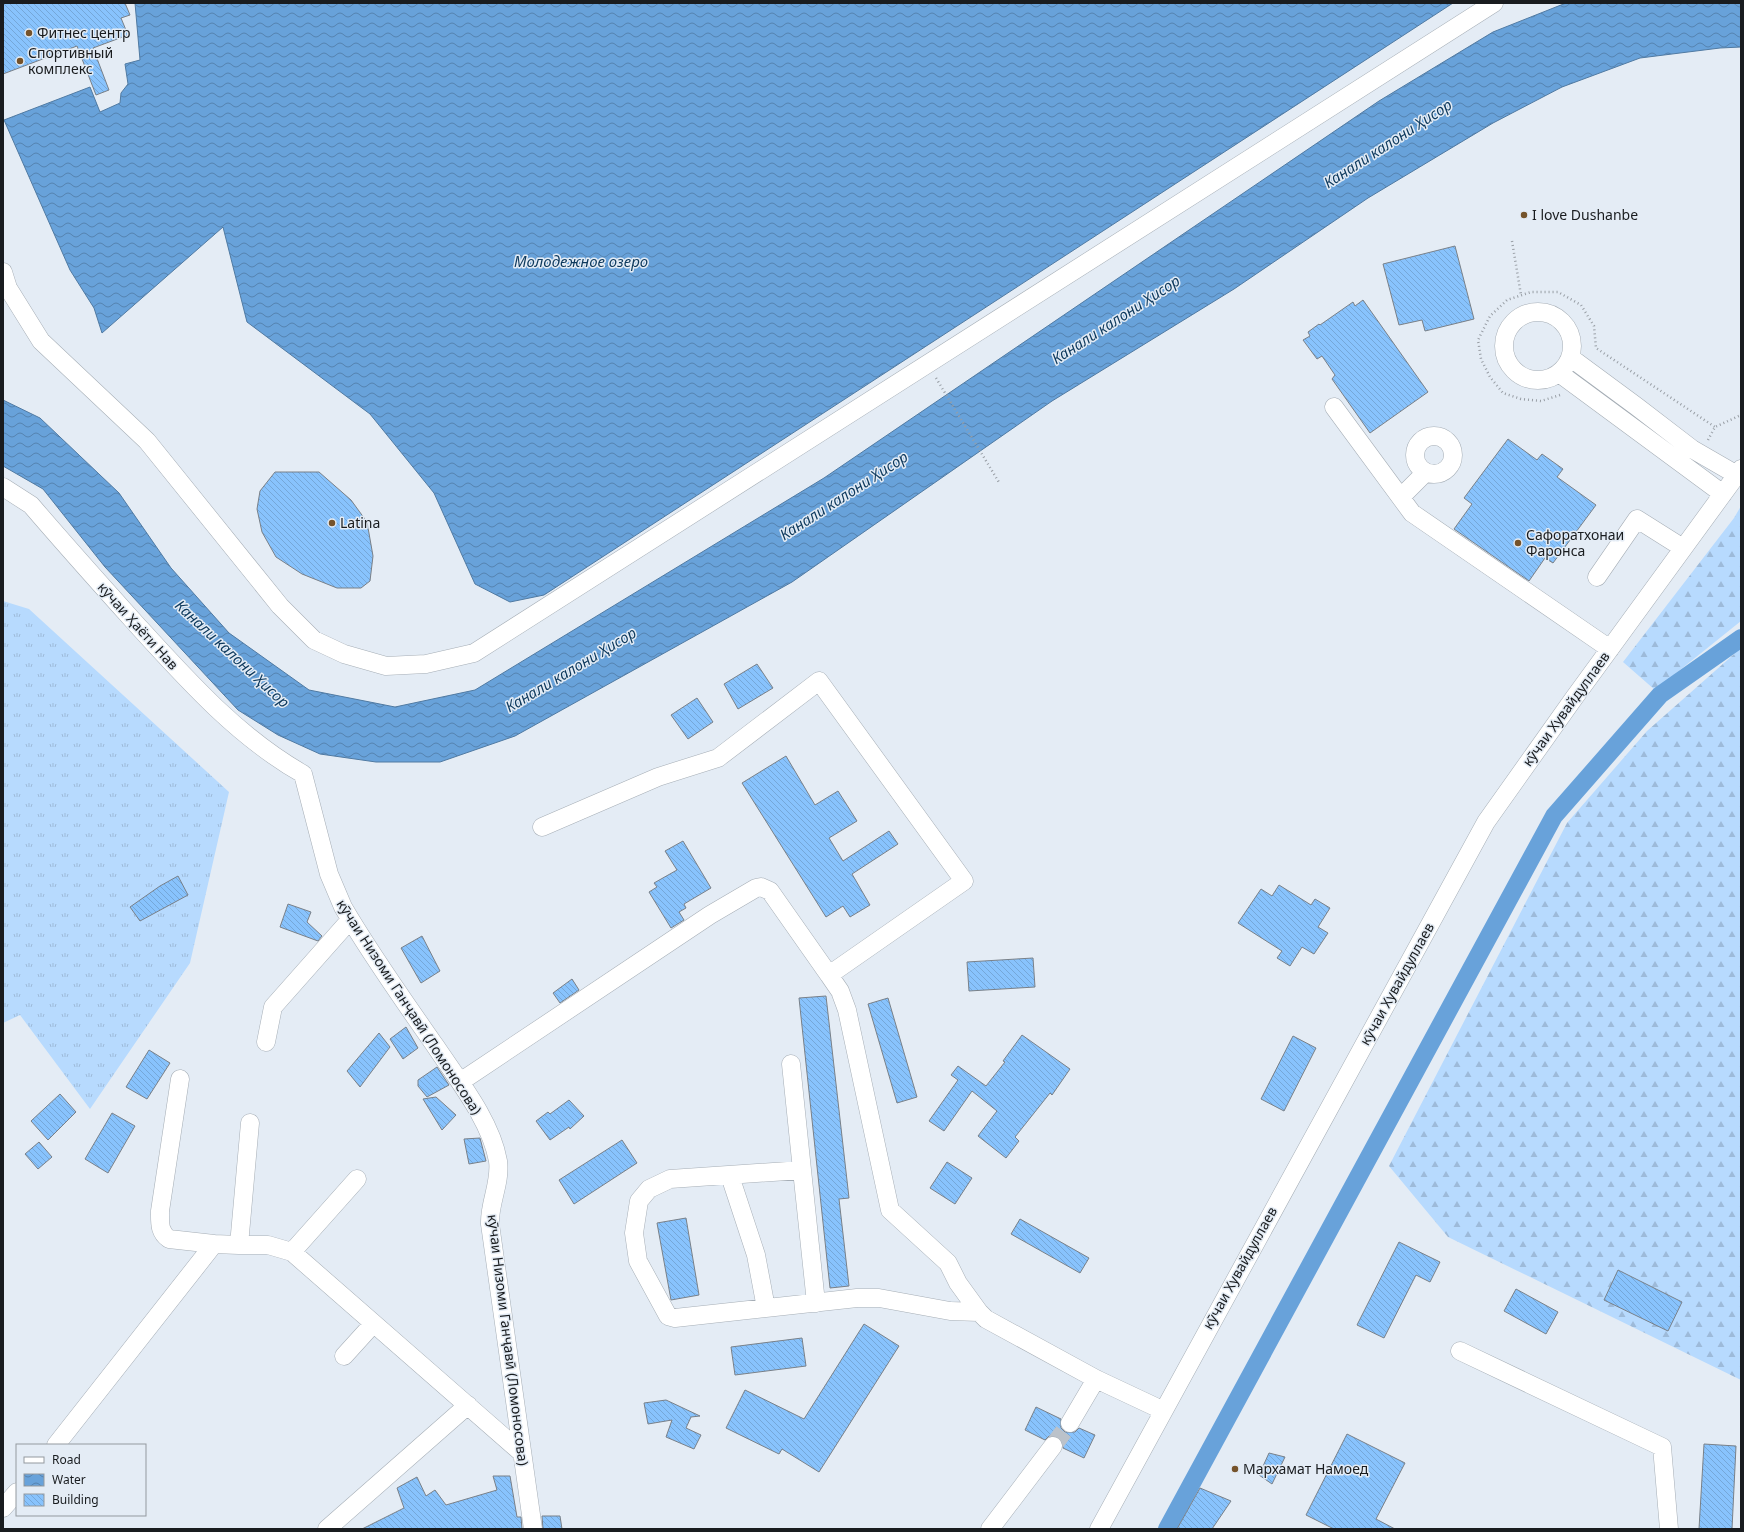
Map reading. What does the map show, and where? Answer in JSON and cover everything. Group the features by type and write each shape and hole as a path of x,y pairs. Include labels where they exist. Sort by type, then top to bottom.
{"street":[{"path":"3,272 8,288 41,341 147,442 280,606 314,640 344,654 386,666 426,664 474,653 1494,3"},
{"path":"1538,311 1549,313 1559,318 1567,326 1572,336 1573,347 1571,358 1565,368 1559,373 1544,380 1533,380 1522,376 1512,368 1506,358 1504,347 1505,336 1510,326 1518,318 1527,313 1538,311"},
{"path":"1571,358 1735,481"},
{"path":"1559,373 1735,481"},
{"path":"1334,407 1412,513 1610,649"},
{"path":"1401,497 1426,472"},
{"name":"кӯчаи Хувайдуллаев","path":"1099,1529 1162,1410 1486,822 1683,548 1735,481"},
{"name":"кӯчаи Ҳаёти Нав","path":"3,487 31,505 176,668 234,724 279,760 303,774 320,841"},
{"path":"1597,577 1637,519 1683,548"},
{"path":"542,827 658,777 718,758 819,681 964,881 829,975"},
{"name":"кӯчаи Низоми Ганҷавӣ (Ломоносова)","path":"320,841 334,890 350,920 460,1082 474,1105 494,1145 498,1163 498,1174 489,1212 490,1224 533,1529"},
{"path":"460,1082 710,915 756,888 766,888 770,891 840,991 847,1010 890,1210 948,1263 958,1283 979,1312 997,1326 1096,1379 1162,1410"},
{"path":"266,1042 273,1007 350,920"},
{"path":"791,1064 816,1303"},
{"path":"180,1079 160,1211 161,1229 164,1235 169,1239 214,1244 268,1245 292,1252 373,1324 468,1404 522,1453"},
{"path":"239,1245 250,1123"},
{"path":"802,1170 670,1179 649,1189 639,1201 634,1232 638,1261 668,1316 675,1318 857,1298 879,1298 950,1311 979,1312"},
{"path":"730,1176 756,1255 766,1308"},
{"path":"292,1252 357,1179"},
{"path":"57,1444 214,1244"},
{"path":"344,1356 373,1324"},
{"path":"1460,1351 1662,1447 1669,1529"},
{"path":"1070,1423 1096,1379"},
{"path":"327,1529 468,1404"},
{"path":"990,1529 1053,1446"},
{"path":"3,1508 16,1493"}],"path":[{"path":"1512,242 1522,295"},
{"path":"945,391 1000,484"},
{"path":"1715,427 1741,415"}],"green space":[{"path":"1741,506 1741,621 1655,690 1623,662 1734,518"},
{"path":"3,601 29,609 229,792 190,963 90,1109 20,1015 3,1023"},
{"path":"1741,648 1741,1380 1448,1237 1389,1166 1567,823 1647,731"}],"water":[{"name":"Молодежное озеро","path":"135,3 1453,3 544,595 510,602 475,584 434,493 370,414 247,322 223,227 102,333 94,308 70,270 4,120 90,87 100,112 120,103 121,93 128,84 125,64 140,60"},
{"name":"Канали калони Ҳисор","path":"1566,3 1741,3 1741,47 1720,48 1640,58 1562,87 1493,123 1368,198 1234,289 1052,401 792,582 515,736 440,762 376,762 320,754 278,735 238,710 105,567 43,489 3,466 3,400 40,418 119,493 171,568 229,633 309,690 395,707 475,690 824,478 1379,101 1493,32"}],"building":[{"name":"Спортивный комплекс","path":"3,3 125,3 130,15 121,18 128,35 93,48 109,90 96,95 77,46 3,74"},
{"path":"1455,246 1474,319 1425,331 1422,320 1399,325 1383,264"},
{"path":"1363,300 1428,392 1370,433 1332,379 1335,375 1322,356 1317,359 1303,340 1310,336 1308,332 1319,324 1320,325 1353,302 1355,306"},
{"path":"1508,439 1537,460 1542,454 1563,469 1557,477 1596,505 1553,563 1545,558 1529,581 1454,529 1472,504 1464,498"},
{"path":"275,472 319,472 351,500 367,522 373,556 370,581 361,588 337,588 302,574 276,557 262,532 257,509 260,491"},
{"path":"757,664 773,688 738,709 724,684"},
{"path":"697,698 713,722 688,739 671,715"},
{"path":"786,756 815,805 838,791 857,821 829,838 843,861 889,831 898,844 852,874 870,905 850,917 843,906 826,917 742,783"},
{"path":"683,841 711,888 684,904 686,908 679,912 684,920 671,928 649,892 657,887 654,883 677,870 665,851"},
{"path":"178,876 188,895 140,921 130,907 160,886"},
{"path":"1279,885 1311,905 1315,899 1330,908 1318,927 1328,933 1314,954 1302,947 1290,966 1277,958 1282,951 1238,923 1261,889 1272,896"},
{"path":"288,904 311,912 307,922 322,936 318,941 280,927"},
{"path":"422,936 440,971 421,983 401,948"},
{"path":"1033,958 1035,987 969,991 967,962"},
{"path":"572,979 579,990 560,1003 553,993"},
{"path":"826,996 849,1198 839,1199 849,1286 830,1288 799,998"},
{"path":"888,998 917,1097 897,1103 868,1004"},
{"path":"406,1027 418,1048 403,1059 390,1039"},
{"path":"379,1033 390,1047 360,1087 347,1071"},
{"path":"1022,1035 1070,1069 1052,1095 1050,1093 1015,1137 1019,1141 1006,1158 978,1136 997,1111 972,1091 944,1131 929,1121 958,1080 951,1075 958,1066 986,1086 1005,1062 1003,1061"},
{"path":"1293,1036 1316,1048 1284,1111 1261,1099"},
{"path":"149,1050 170,1063 147,1099 126,1087"},
{"path":"437,1067 449,1085 427,1097 418,1086 418,1080"},
{"path":"60,1094 76,1112 48,1140 31,1121"},
{"path":"436,1097 456,1115 442,1130 423,1099"},
{"path":"569,1100 584,1116 570,1129 569,1127 550,1140 536,1121 548,1112 550,1114"},
{"path":"112,1113 135,1126 108,1173 85,1159"},
{"path":"480,1138 486,1161 469,1164 464,1139"},
{"path":"622,1140 637,1163 574,1204 559,1180"},
{"path":"39,1142 52,1157 38,1169 25,1154"},
{"path":"947,1162 972,1178 955,1204 930,1188"},
{"path":"686,1218 699,1295 671,1300 657,1223"},
{"path":"1020,1219 1089,1258 1080,1273 1011,1234"},
{"path":"1399,1242 1440,1262 1430,1282 1416,1275 1384,1338 1357,1325"},
{"path":"1618,1270 1682,1302 1668,1331 1604,1300"},
{"path":"1516,1289 1558,1312 1546,1334 1504,1311"},
{"path":"864,1324 899,1346 819,1472 782,1449 779,1454 726,1428 745,1390 804,1419"},
{"path":"802,1338 806,1366 735,1375 731,1347"},
{"path":"666,1400 700,1416 691,1417 686,1428 701,1435 694,1449 666,1437 672,1420 648,1424 644,1403"},
{"path":"1036,1407 1061,1419 1061,1428 1065,1432 1075,1432 1079,1428 1095,1435 1084,1458 1063,1448 1063,1442 1059,1437 1049,1436 1045,1440 1025,1430"},
{"path":"1347,1434 1405,1463 1376,1519 1395,1529 1334,1529 1306,1515"},
{"path":"1704,1444 1736,1446 1732,1529 1699,1529"},
{"path":"1269,1453 1285,1457 1272,1484 1259,1475"},
{"path":"493,1476 510,1476 517,1517 521,1517 522,1529 362,1529 404,1508 397,1488 417,1477 426,1496 435,1490 446,1505 497,1490"},
{"path":"1200,1488 1231,1501 1212,1529 1177,1529"},
{"path":"542,1516 560,1516 562,1529 543,1529"}],"waterway":[{"path":"1167,1529 1554,816 1660,695 1741,638"}],"tunnel":[{"path":"1053,1446 1070,1423"}],"place":[{"name":"Фитнес центр","path":"29,33"},
{"name":"Спортивный комплекс","path":"20,61"},
{"name":"I love Dushanbe","path":"1524,215"},
{"name":"Latina","path":"332,523"},
{"name":"Сафоратхонаи Фаронса","path":"1518,543"},
{"name":"Мархамат Намоед","path":"1235,1469"}]}
